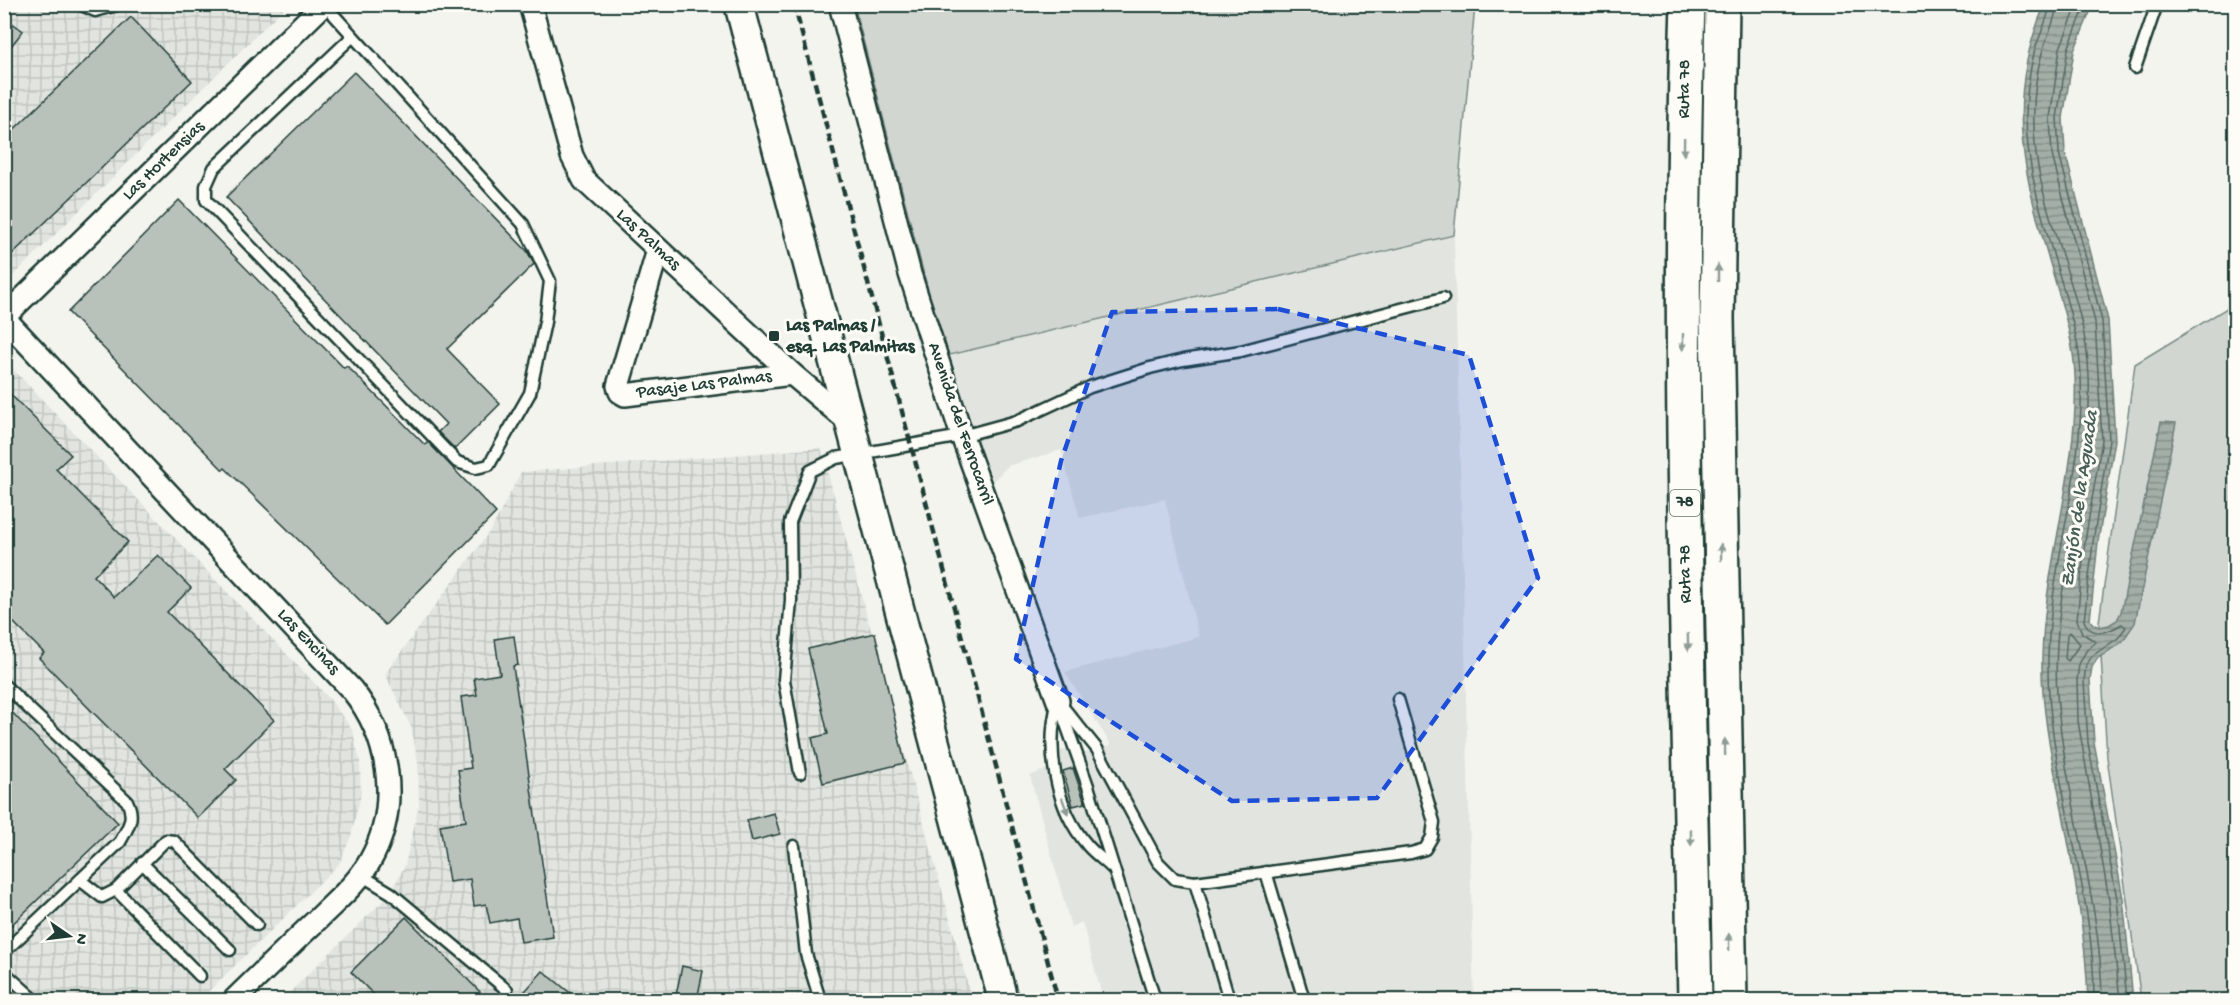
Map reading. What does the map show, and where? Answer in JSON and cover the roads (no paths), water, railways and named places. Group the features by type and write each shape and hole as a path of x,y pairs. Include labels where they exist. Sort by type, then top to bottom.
{"highway":[{"name":"Ruta 78","path":"1688,4 1683,201 1683,361 1695,1000"},
{"name":"Ruta 78","path":"1722,4 1717,318 1730,1000"}],"main road":[{"path":"739,4 1003,1000"}],"street":[{"name":"Las Hortensias","path":"4,317 324,4"},
{"name":"Las Palmas","path":"530,4 572,156 593,189 792,374 849,422"},
{"name":"Avenida del Ferrocarril","path":"840,4 910,274 962,436 1058,700"},
{"name":"Pasaje Las Palmas","path":"658,250 618,386 620,392 625,395 792,374"},
{"name":"Las Encinas","path":"4,317 362,701 381,738 385,757 387,798 379,843 361,874 234,1000"}],"lane":[{"path":"79,4 95,11 120,4"},
{"path":"324,4 353,36 523,224 550,281 545,322 530,393 489,465 476,468 457,462 206,200 206,186 214,168 353,36"},
{"path":"2135,68 2157,4"},
{"path":"800,773 784,680 791,600 790,522 810,471 836,458 858,456 962,436 1017,421 1090,387 1119,377 1183,360 1241,351 1443,298"},
{"path":"4,684 127,801 132,820 120,842 4,952"},
{"path":"1058,700 1097,749 1158,862 1174,879 1195,882 1411,854 1425,849 1432,837 1434,822 1398,699"},
{"path":"1058,700 1132,922 1155,1000"},
{"path":"1058,700 1053,719 1052,750 1066,811 1087,845 1113,868"},
{"path":"80,880 102,897 116,890 165,840 174,841 257,925"},
{"path":"794,846 806,954 820,1000"},
{"path":"142,863 230,950"},
{"path":"1266,872 1304,1000"},
{"path":"361,874 390,894 507,990"},
{"path":"1195,882 1229,1000"},
{"path":"116,890 200,976"},
{"path":"4,972 35,1000"}],"water":[{"name":"Zanjón de la Aguada","path":"2045,4 2093,5 2074,51 2063,118 2065,152 2108,320 2115,440 2098,542 2090,620 2099,627 2117,620 2121,612 2161,422 2176,423 2135,623 2122,642 2097,659 2092,667 2090,680 2094,742 2123,898 2133,1000 2088,1000 2079,904 2051,753 2043,696 2044,623 2067,482 2075,411 2075,376 2070,338 2034,207 2022,141 2021,108 2024,75 2032,40"}],"railway":[{"path":"794,4 1058,1000"}],"place":[{"name":"Las Palmas / esq. Las Palmitas","path":"774,336"}]}
